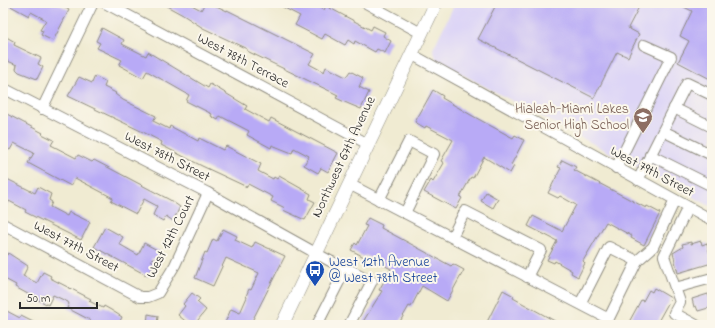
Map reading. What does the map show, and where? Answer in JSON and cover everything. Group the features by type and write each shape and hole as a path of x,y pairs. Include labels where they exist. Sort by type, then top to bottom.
{"main road":[{"name":"Northwest 67th Avenue","path":"282,325 436,3"}],"street":[{"path":"42,109 93,3"},
{"name":"West 78th Terrace","path":"105,3 368,144"},
{"path":"366,3 422,33"},
{"path":"616,168 671,57 644,45"},
{"name":"West 79th Street","path":"411,54 712,220"},
{"path":"638,180 687,83 712,95"},
{"name":"West 78th Street","path":"3,88 208,194 330,262 372,281 349,325"},
{"path":"674,108 712,127"},
{"path":"663,131 712,155"},
{"path":"379,200 409,141 434,154 405,213"},
{"path":"650,155 712,186"},
{"path":"349,184 605,317 610,316 637,261 653,247 675,200"},
{"name":"West 12th Court","path":"158,293 175,265 208,194"},
{"path":"688,207 664,256 680,302 674,313 696,325"},
{"path":"452,237 465,211 541,250 528,277"},
{"name":"West 77th Street","path":"3,224 140,297 148,297 158,293"},
{"path":"580,304 609,247 637,261"},
{"path":"317,325 346,268"},
{"path":"675,288 712,278"}],"shaded area":[{"name":"Hialeah-Miami Lakes Senior High School","path":"455,3 712,3 712,207 437,61 433,49"}],"building":[{"path":"5,3 57,3 69,10 53,41 41,35 43,31 40,30 46,20 31,12 29,16"},
{"path":"161,3 188,3 201,10 205,3 210,3 315,54 309,64 324,72 326,67 346,77 350,71 363,78 359,87 369,92 361,109 336,98 338,95 203,28"},
{"path":"275,3 310,3 324,10 326,6 371,30 373,26 385,32 383,36 391,41 385,53 377,49 375,52 355,41 354,44 348,40 345,45 325,34 322,39 295,25 300,16"},
{"path":"497,3 641,3 628,28 639,34 628,57 617,52 594,98 478,39"},
{"path":"676,3 712,3 712,80 678,62 689,41 680,36 692,11"},
{"path":"102,28 124,40 122,44 146,56 148,52 208,88 210,84 247,106 245,109 269,122 271,118 338,153 328,172 321,168 318,173 304,165 309,156 294,148 292,153 272,145 271,148 247,135 249,131 220,116 218,120 211,116 212,114 186,101 189,95 147,71 143,78 119,65 122,60 97,48 100,43 96,41"},
{"path":"3,35 15,42 14,45 41,58 38,64 43,67 37,79 19,72 16,69 17,65 3,59"},
{"path":"95,76 106,82 104,87 116,93 115,94 123,100 156,116 153,121 169,129 170,126 198,141 199,138 223,150 226,146 261,164 258,171 273,179 274,177 277,179 279,176 311,194 309,199 315,202 305,220 283,210 285,208 271,201 273,197 248,184 247,187 202,166 161,145 162,142 143,132 68,96 79,77 92,83"},
{"path":"433,90 443,96 442,98 471,115 513,138 515,135 524,140 511,165 514,166 510,173 484,157 473,178 471,177 460,197 462,198 456,209 424,192 431,180 433,182 444,163 441,161 453,140 415,122"},
{"path":"3,112 54,140 51,145 76,158 78,155 92,162 94,160 170,200 180,207 173,221 166,216 163,221 153,215 157,206 144,199 136,214 111,201 113,198 75,178 71,186 28,163 34,153 14,143 10,150 3,146"},
{"path":"562,160 576,167 574,170 646,208 647,206 660,213 644,245 631,238 632,236 606,222 583,261 585,263 578,277 571,273 572,271 555,261 554,263 547,260 557,241 528,226 533,216 562,231 576,205 560,196 558,198 548,193 561,168 558,167"},
{"path":"3,177 35,193 38,187 51,194 49,200 52,202 50,207 67,216 69,212 90,222 81,240 25,212 26,210 9,201 3,212"},
{"path":"486,192 498,199 493,208 481,201"},
{"path":"368,218 382,225 381,228 451,266 453,264 464,270 447,301 422,286 411,307 409,306 398,325 361,325 382,291 379,290 391,269 365,255 364,257 351,250 355,243 357,245 367,226 364,225"},
{"path":"105,227 123,237 119,244 138,255 144,243 161,252 157,260 152,258 151,260 155,263 148,276 94,247"},
{"path":"223,229 237,236 235,240 252,248 255,242 285,256 250,325 224,325 231,309 240,313 249,289 251,290 259,273 226,258 213,286 195,278 205,252 207,253 213,239 217,241"},
{"path":"701,241 702,245 707,243 712,263 678,273 673,253 683,247 682,244 691,242 691,244"},
{"path":"3,253 7,255 8,253 28,266 23,276 37,283 43,272 51,276 50,278 91,299 89,301 111,310 122,317 118,325 87,325 90,320 67,308 69,304 68,302 53,295 48,305 15,287 16,285 3,278"},
{"path":"654,288 671,298 656,325 635,325 629,322 641,300 643,301 649,290 652,292"},
{"path":"503,290 514,296 513,298 562,325 492,325 487,322"},
{"path":"192,293 200,299 197,302 206,310 194,325 190,325 178,315 185,306 183,304"},
{"path":"708,294 710,299 712,298 712,307 698,311 696,306 694,307 692,299"},
{"path":"3,309 20,318 21,316 39,325 3,325"},
{"path":"148,314 158,316 157,325 147,325"}],"place":[{"name":"Hialeah-Miami Lakes Senior High School","path":"643,134"},
{"name":"West 12th Avenue @ West 78th Street","path":"315,287"}]}
